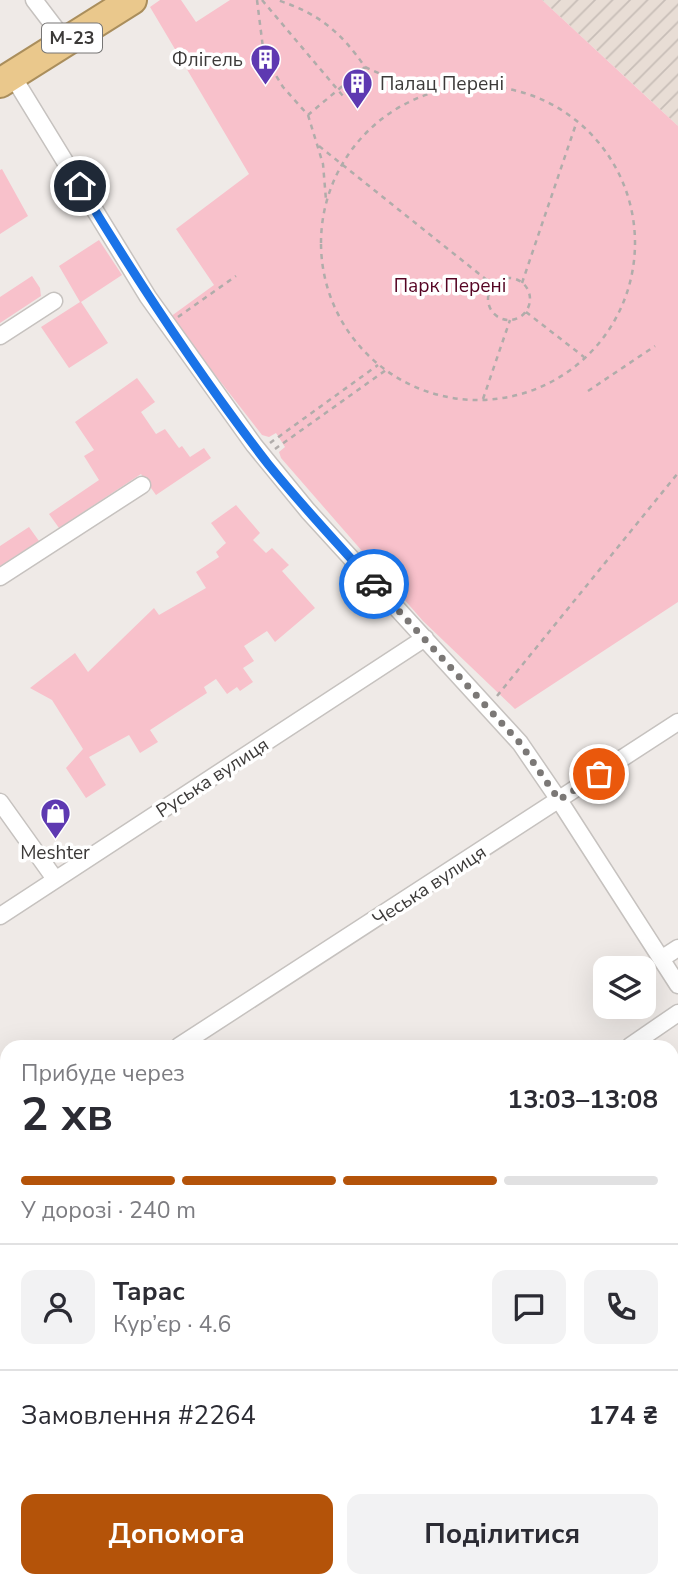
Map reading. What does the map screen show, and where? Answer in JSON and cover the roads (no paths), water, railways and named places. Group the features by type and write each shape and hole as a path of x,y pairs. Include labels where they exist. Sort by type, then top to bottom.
{"highway":[{"name":"М-23","path":"4,80 132,0"}],"street":[{"path":"34,0 66,42"},
{"path":"4,80 167,325 261,454 308,511 527,752 678,985"},
{"path":"0,336 54,301"},
{"path":"0,577 142,485"},
{"name":"Руська вулиця","path":"0,916 425,638"},
{"name":"Чеська вулиця","path":"188,1040 678,722"},
{"path":"0,803 55,879"},
{"path":"661,959 678,948"},
{"path":"639,1040 678,1013"}],"place":[{"name":"Флігель","path":"266,86"},
{"name":"Палац Перені","path":"357,110"},
{"name":"Meshter","path":"55,840"}],"park label":[{"name":"Парк Перені","path":"450,285"}]}
